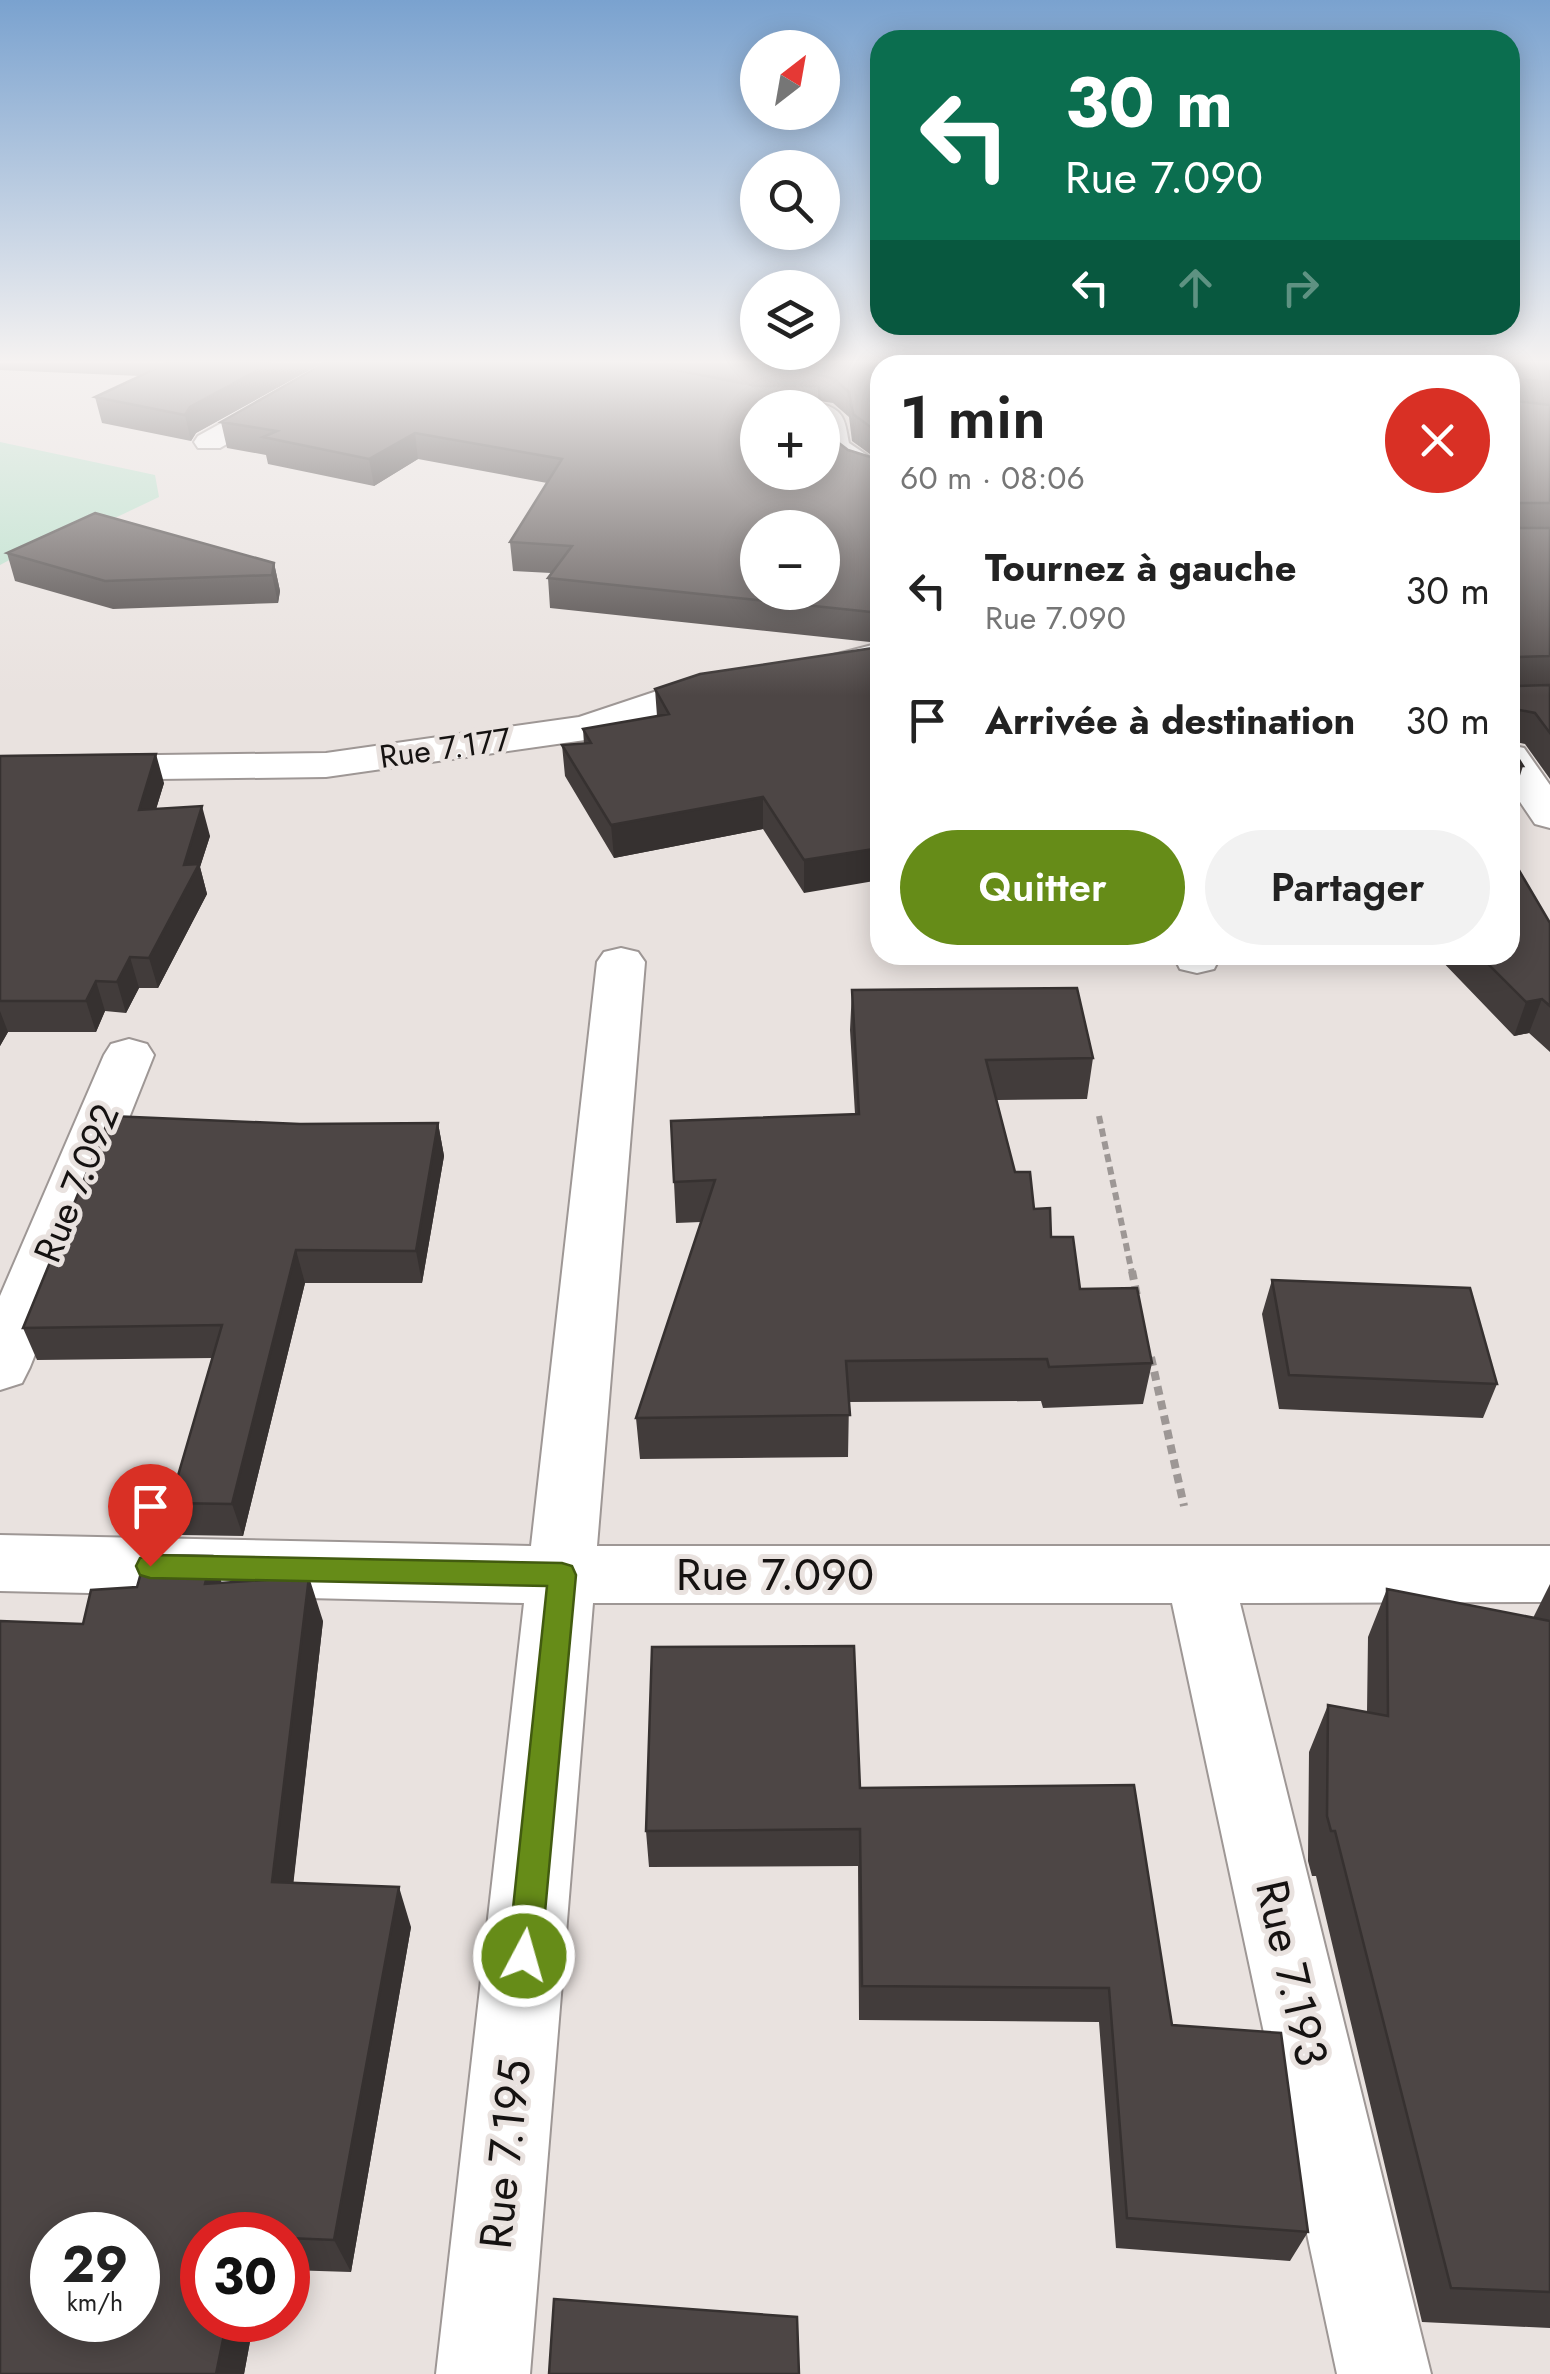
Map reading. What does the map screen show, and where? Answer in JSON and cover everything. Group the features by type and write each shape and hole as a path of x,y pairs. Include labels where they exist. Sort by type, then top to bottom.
{"street":[{"name":"Rue 7.177","path":"0,769 326,765 585,728 692,691 816,672 870,657"},
{"path":"1520,772 1550,815"},
{"name":"Rue 7.195","path":"483,2374 621,962"},
{"name":"Rue 7.092","path":"0,1367 129,1054"},
{"name":"Rue 7.090","path":"0,1563 562,1575 1550,1574"},
{"name":"Rue 7.193","path":"1199,1573 1384,2374"}],"path":[{"path":"1099,1116 1140,1310"},
{"path":"1149,1348 1199,1573"}],"green space":[{"path":"0,474 155,475 159,497 117,517 74,526 0,565"}],"building":[{"path":"553,474 740,474 740,490 840,490 840,474 870,474 870,612 840,609 840,510 740,510 740,598 548,578 572,546 510,542"},
{"path":"1520,474 1550,474 1550,503 1520,503"},
{"path":"95,513 274,563 272,575 105,581 7,553"},
{"path":"1520,528 1550,528 1550,656 1520,657"},
{"path":"870,648 870,850 804,860 763,797 611,825 562,745 591,743 583,729 669,714 655,689 700,674"},
{"path":"1550,685 1550,733 1535,713 1520,710 1520,686"},
{"path":"156,754 139,810 202,806 184,865 199,864 149,958 130,957 117,982 96,981 86,1001 0,1001 0,756"},
{"path":"1520,872 1550,923 1550,1006 1542,999 1526,1002 1489,965 1520,965"},
{"path":"1077,988 1093,1058 986,1060 1015,1172 1030,1172 1034,1209 1050,1208 1051,1237 1073,1237 1080,1289 1137,1288 1152,1363 1049,1367 1047,1359 846,1361 850,1415 636,1418 715,1180 674,1182 671,1121 859,1114 852,990"},
{"path":"110,1116 300,1124 438,1123 416,1251 296,1250 232,1504 170,1503 222,1325 23,1328"},
{"path":"1272,1280 1470,1288 1497,1384 1289,1375"},
{"path":"146,1555 212,1556 205,1584 309,1577 272,1882 399,1887 334,2240 310,2239 310,2212 180,2212 180,2342 223,2342 216,2374 0,2374 0,1621 83,1624 91,1590 137,1587"},
{"path":"1387,1589 1550,1621 1550,2292 1451,2288 1335,1831 1331,1831 1327,1816 1328,1705 1388,1716"},
{"path":"854,1646 860,1788 1134,1785 1172,2025 1281,2033 1308,2232 1127,2218 1109,1988 862,1986 860,1829 646,1831 652,1647"},
{"path":"554,2299 797,2317 799,2374 549,2374"}],"route":[{"path":"150,1566 562,1575 524,1956"}]}
